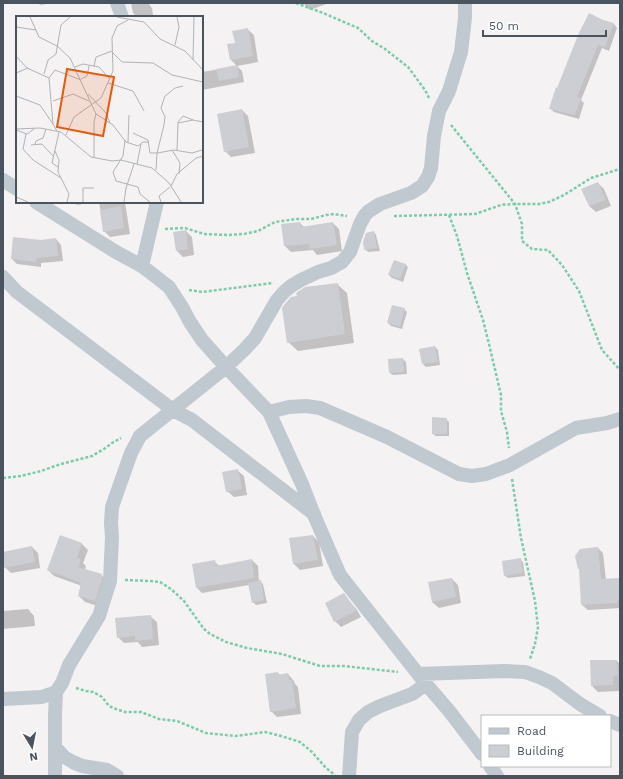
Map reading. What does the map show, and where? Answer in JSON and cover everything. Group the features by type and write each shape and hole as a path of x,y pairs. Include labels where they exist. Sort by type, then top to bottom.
{"street":[{"path":"117,3 122,16"},
{"path":"56,776 55,704 59,687 69,665 99,616 110,581 112,507 131,453 140,436 226,368 245,349 255,338 277,300 284,292 301,280 318,272 332,268 342,262 350,252 360,224 369,211 380,204 411,193 422,186 428,177 431,168 434,136 439,111 449,91 460,52 466,3"},
{"path":"3,180 16,188"},
{"path":"38,203 116,252 142,266 169,287 202,340 226,368 269,412 302,484 340,575 481,753"},
{"path":"142,266 157,203"},
{"path":"3,277 17,292 173,410 192,420 314,515"},
{"path":"269,412 288,407 306,406 320,408 387,437 459,474 472,476 486,474 510,465 576,428 607,423 620,419"},
{"path":"422,679 505,671 525,672 552,683 580,704 598,715"},
{"path":"349,776 352,732 359,720 368,712 380,706 412,694 422,679"},
{"path":"3,699 42,697 59,687"},
{"path":"55,747 64,757 73,762 82,766 107,770 117,776"},
{"path":"491,767 498,776"}],"path":[{"path":"296,3 358,28 372,41 408,67 425,90 431,102 445,117 515,204 522,224 522,241 532,249 548,250 562,265 579,291 602,350 620,370"},
{"path":"391,216 475,214 501,205 539,204 549,202 564,195 591,178 620,169"},
{"path":"151,225 164,229 185,228 204,234 227,235 258,231 275,222 296,219 311,220 334,214 351,217 365,215"},
{"path":"449,215 483,320 501,395 501,411 507,432 510,465 521,538 535,601 538,627 535,644 525,672"},
{"path":"169,287 202,292 276,282"},
{"path":"3,478 27,475 92,456 120,439 140,436"},
{"path":"110,581 129,580 160,582 171,589 184,601 204,629 210,634 226,642 247,648 282,654 320,666 344,666 422,679"},
{"path":"59,687 93,692 102,697 109,706 116,709 125,712 141,712 159,719 176,721 195,730 206,733 236,736 265,732 300,742 312,752 326,768 337,776"}],"building":[{"path":"589,13 603,20 614,23 605,47 598,45 577,97 581,98 575,115 549,109 556,87 557,88 578,35"},
{"path":"248,28 253,56 230,60 227,44 235,43 232,31"},
{"path":"237,65 239,77 219,81 216,69"},
{"path":"242,109 249,147 224,152 217,114"},
{"path":"598,182 606,200 589,206 581,189"},
{"path":"121,206 124,228 103,232 100,210"},
{"path":"300,222 301,227 333,222 337,245 310,249 309,244 284,246 281,224"},
{"path":"186,230 188,249 176,251 173,232"},
{"path":"374,231 377,248 364,250 363,242 366,233"},
{"path":"13,237 41,240 56,238 58,256 37,258 36,262 11,259"},
{"path":"394,260 406,264 400,279 388,275"},
{"path":"338,283 345,334 287,343 282,308 284,305 291,297 297,296 296,293 305,287"},
{"path":"392,305 405,308 400,327 387,323"},
{"path":"435,346 438,362 422,364 419,349"},
{"path":"403,358 404,372 389,373 388,359"},
{"path":"432,417 447,418 447,434 432,434"},
{"path":"238,469 242,489 226,492 222,472"},
{"path":"60,535 82,543 77,558 81,559 78,567 102,574 102,580 95,601 78,596 81,583 47,570"},
{"path":"313,535 318,560 293,564 289,538"},
{"path":"32,546 35,562 3,568 3,552"},
{"path":"598,547 601,579 620,578 620,600 617,600 618,603 581,605 579,569 575,556 580,549"},
{"path":"521,558 523,573 504,576 502,561"},
{"path":"252,559 254,578 196,588 192,564 215,560 216,566"},
{"path":"452,578 456,597 432,602 428,582"},
{"path":"261,580 264,600 252,603 248,583"},
{"path":"344,593 356,611 334,622 325,603"},
{"path":"151,615 153,639 135,641 135,636 117,638 115,618"},
{"path":"590,660 617,660 618,675 613,676 613,685 591,686"},
{"path":"278,672 278,675 288,673 289,680 292,680 296,708 270,712 265,674"}]}
